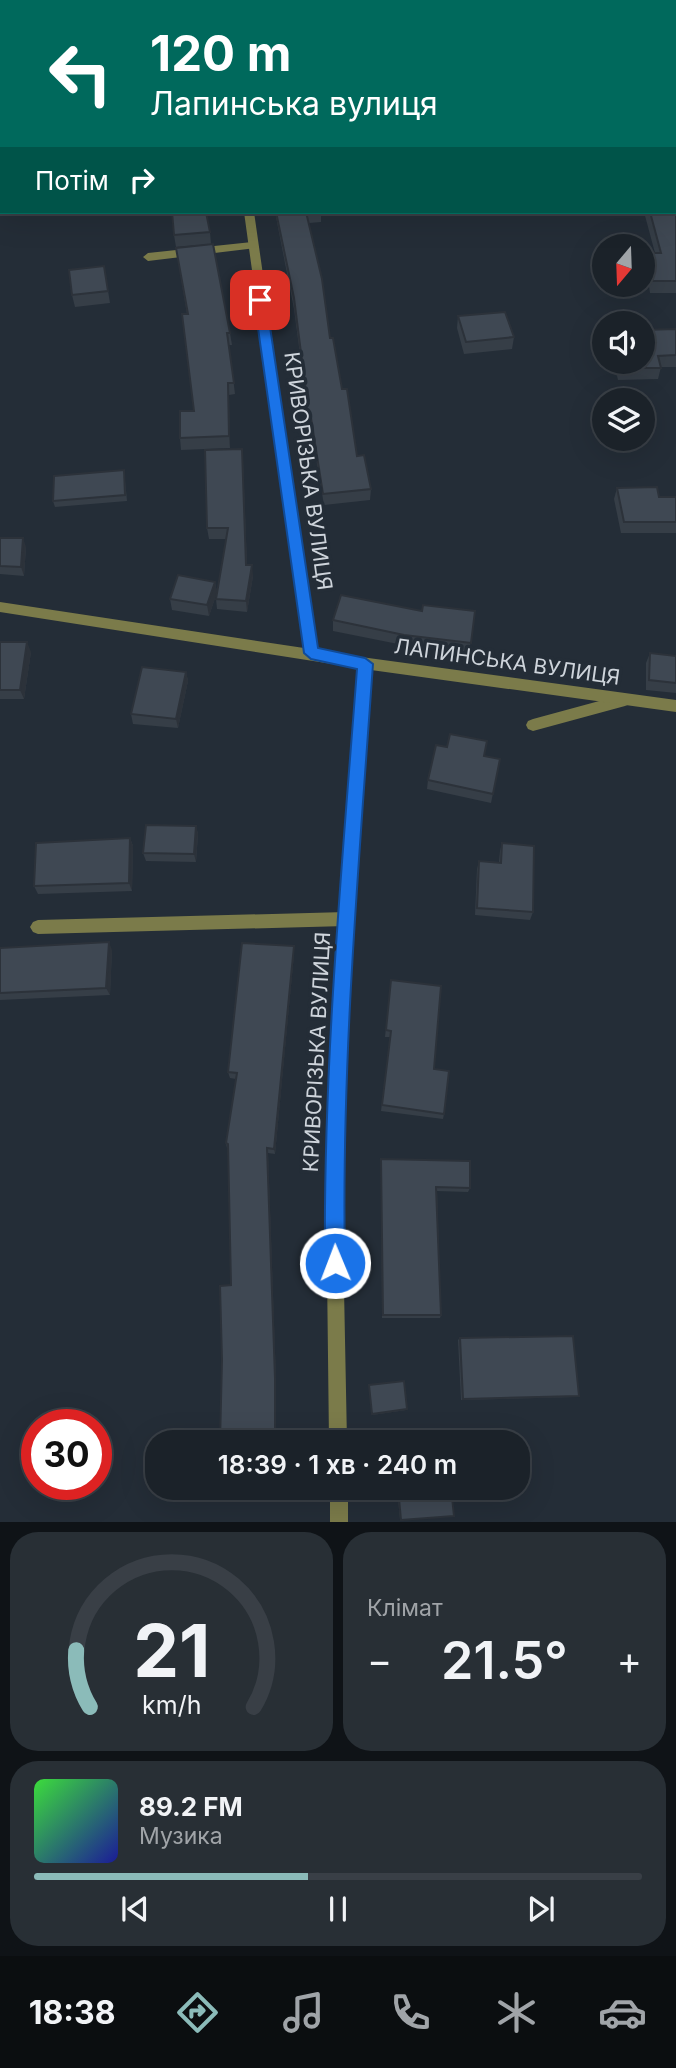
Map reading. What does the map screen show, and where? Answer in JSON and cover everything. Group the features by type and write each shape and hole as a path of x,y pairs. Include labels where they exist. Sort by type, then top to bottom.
{"street":[{"name":"КРИВОРІЗЬКА ВУЛИЦЯ","path":"249,214 311,653"},
{"path":"148,257 252,246"},
{"name":"ЛАПИНСЬКА ВУЛИЦЯ","path":"0,607 311,653 365,664 676,706"},
{"name":"КРИВОРІЗЬКА ВУЛИЦЯ","path":"338,1430 334,1186 346,919 365,664"},
{"path":"533,725 625,700"},
{"path":"38,927 346,919"},
{"path":"339,1500 339,1522"}],"building":[{"path":"172,214 206,214 210,232 174,235"},
{"path":"276,214 306,214 322,279 330,338 333,338 342,389 347,389 357,456 364,455 371,489 323,494 311,418 306,419 302,392 306,392 294,298"},
{"path":"651,214 676,214 676,281 655,281 655,253 661,253"},
{"path":"213,244 230,333 227,333 234,383 228,383 229,436 180,438 180,411 194,411 182,314 188,314 176,248"},
{"path":"104,266 108,291 72,295 69,270"},
{"path":"505,312 514,337 466,342 458,316"},
{"path":"676,329 676,355 658,356 661,368 655,368 655,330"},
{"path":"242,449 246,565 252,565 246,601 216,599 228,528 207,528 205,450"},
{"path":"124,470 125,495 53,501 54,476"},
{"path":"657,487 659,497 676,497 676,522 624,522 617,488"},
{"path":"0,538 23,538 21,567 0,566"},
{"path":"178,575 215,582 207,605 170,599"},
{"path":"341,595 422,611 423,605 475,611 471,643 404,635 333,620"},
{"path":"0,642 27,642 20,690 0,690"},
{"path":"650,653 676,656 676,683 649,680"},
{"path":"142,667 186,672 176,719 131,714"},
{"path":"450,734 487,741 484,756 500,759 493,794 428,780 436,745 447,747"},
{"path":"146,825 196,826 194,854 143,853"},
{"path":"130,838 129,883 34,886 36,843"},
{"path":"502,843 534,846 533,912 477,908 479,861 501,863"},
{"path":"109,942 106,988 0,993 0,948"},
{"path":"242,943 294,946 274,1149 267,1148 275,1430 220,1430 220,1286 231,1285 226,1143 237,1073 228,1072"},
{"path":"391,980 441,986 434,1069 449,1071 444,1114 382,1105 391,1031 386,1030"},
{"path":"381,1159 470,1161 470,1188 436,1187 441,1315 383,1315"},
{"path":"573,1336 579,1396 463,1399 460,1338"},
{"path":"404,1381 407,1409 372,1414 369,1385"},
{"path":"399,1500 452,1500 454,1516 401,1520"}],"route":[{"path":"260,300 311,653 365,664 346,919 334,1186 335,1263"}]}
